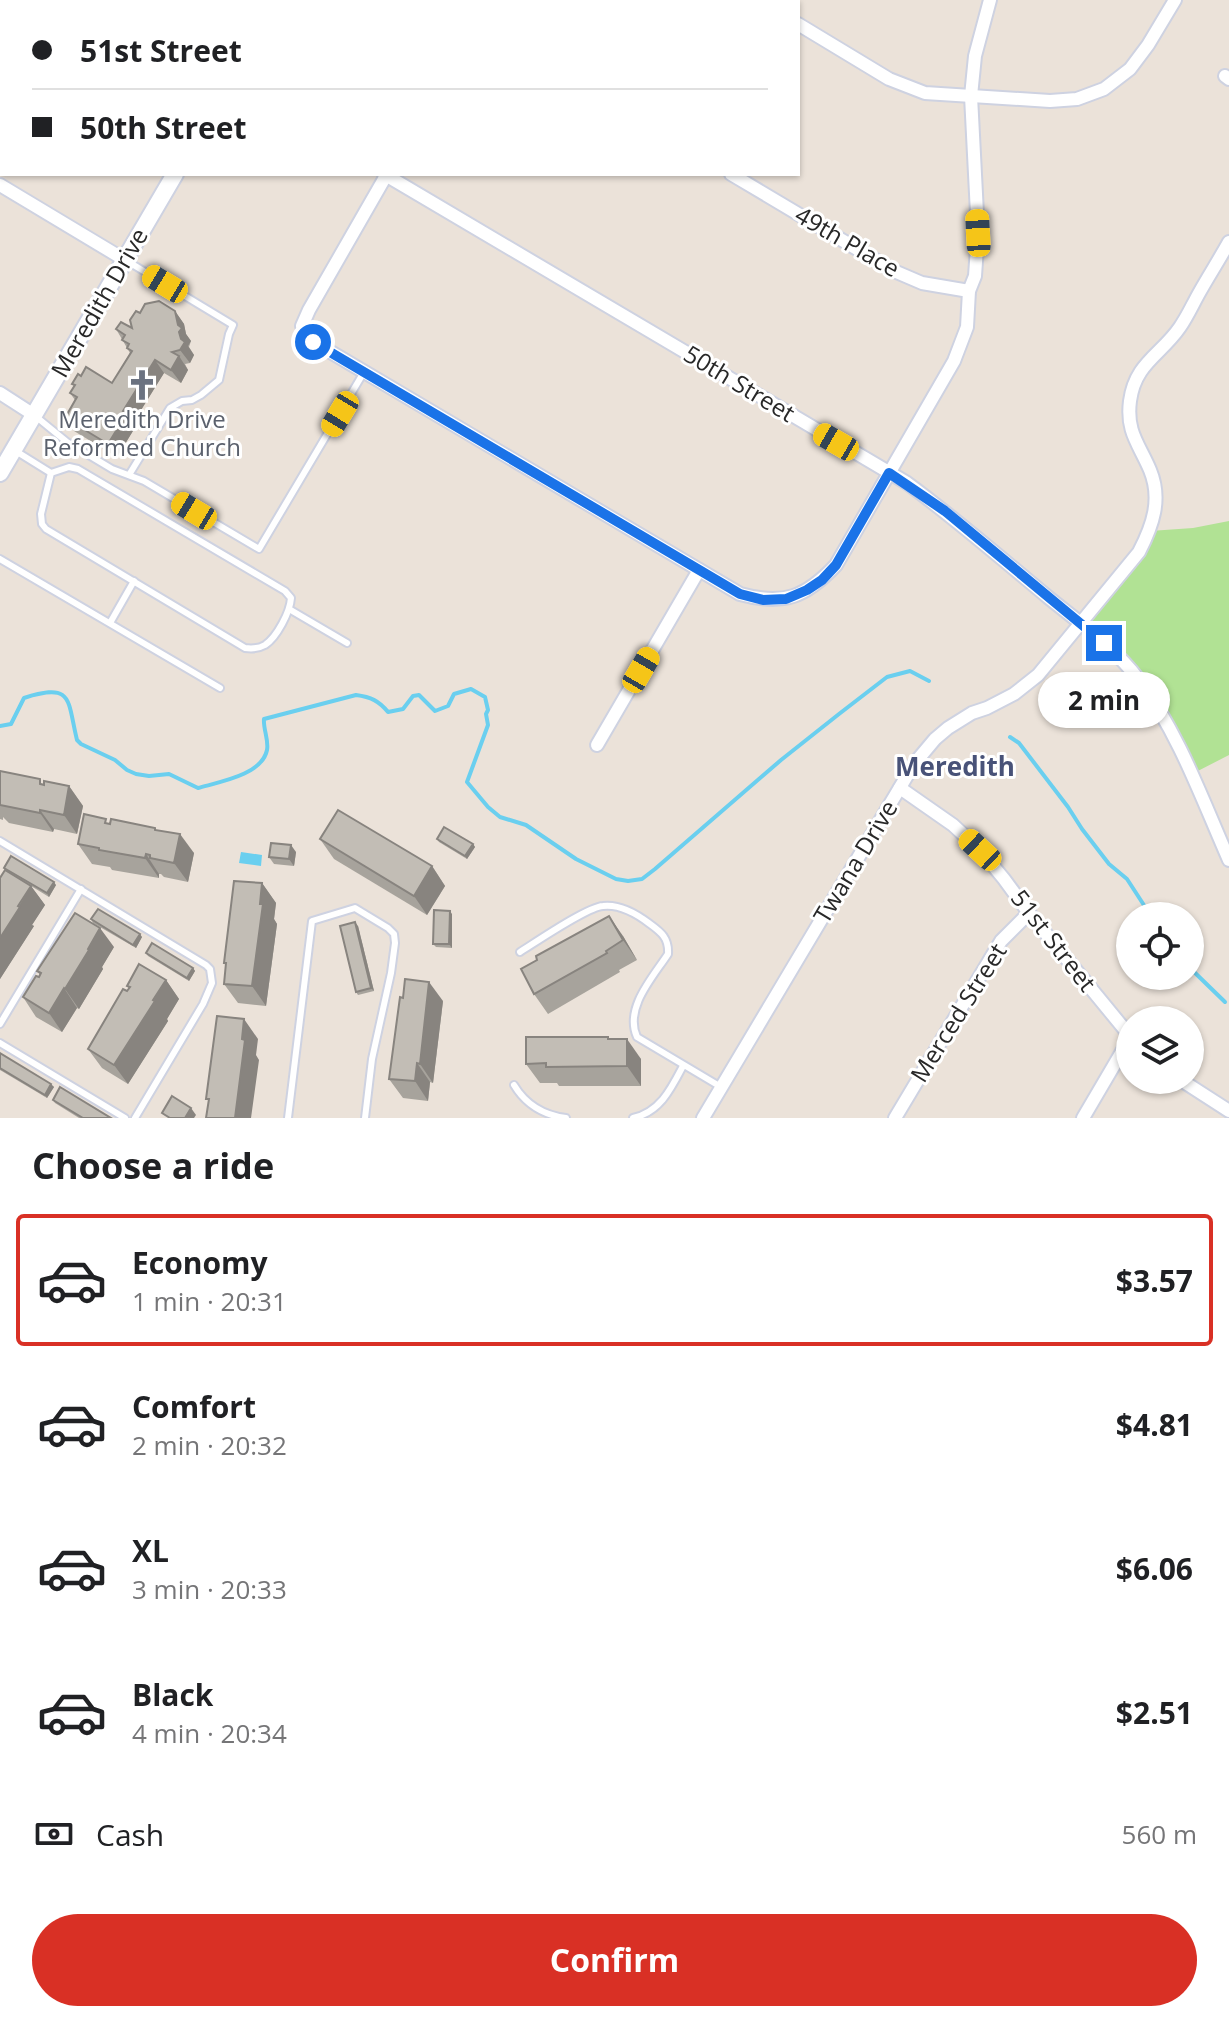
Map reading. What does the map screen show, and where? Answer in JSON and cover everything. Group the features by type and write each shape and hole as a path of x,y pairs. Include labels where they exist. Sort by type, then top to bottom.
{"main road":[{"name":"Meredith Drive","path":"0,473 174,176"}],"street":[{"path":"385,176 305,318 302,326 304,333 313,342 740,594 763,600 786,599 822,580 836,565 954,361 967,327 978,233 971,96 975,56 990,0"},
{"path":"800,25 889,79 925,93 1050,101 1077,99 1104,89 1130,69 1175,0"},
{"name":"50th Street","path":"388,176 889,473 945,511 1081,624 1139,679 1181,750 1229,860"},
{"name":"49th Place","path":"734,176 894,271 922,283 969,291"},
{"path":"0,185 125,260"},
{"name":"Twana Drive","path":"703,1118 914,764 948,728 1014,694 1038,675 1139,552 1150,531 1156,502 1150,470 1131,429 1129,414 1134,383 1151,357 1182,324 1229,242"},
{"path":"0,393 34,415"},
{"path":"597,745 699,570"},
{"name":"51st Street","path":"900,788 953,825 980,850 1116,1021"},
{"name":"Merced Street","path":"895,1118 1001,941 1029,913"},
{"path":"1083,1118 1116,1061"},
{"path":"1203,1094 1229,1111"}],"lane":[{"path":"125,260 233,325 219,380 201,395 170,408 129,475"},
{"path":"34,415 67,442 112,469 144,481 259,549 364,372"},
{"path":"14,450 51,473"},
{"path":"69,467 78,469 277,585 291,598 289,609 273,637 253,649 245,648 46,529 41,514 51,473 69,467"},
{"path":"0,559 220,688"},
{"path":"110,623 134,581"},
{"path":"289,609 347,643"},
{"path":"0,841 210,969 212,983 203,1004 135,1118"},
{"path":"0,1024 81,889"},
{"path":"520,952 600,906 621,908 642,918 663,933 668,954 633,1014 632,1025 637,1037 721,1087"},
{"path":"288,1118 312,921 355,908 388,928 394,934 395,943 372,1059 365,1118"},
{"path":"0,1043 125,1118"},
{"path":"633,1118 652,1111 683,1066"},
{"path":"514,1085 538,1110 566,1118"}],"green space":[{"path":"1229,521 1229,755 1192,774 1159,709 1081,624 1150,531 1193,528"}],"water":[{"path":"241,852 262,855 261,866 239,863"}],"building":[{"name":"Meredith Drive Reformed Church","path":"159,301 175,311 178,325 182,328 179,332 181,339 185,342 180,350 172,352 179,356 171,370 155,360 123,411 127,413 108,444 65,418 77,397 70,393 75,385 72,384 86,367 112,383 132,351 127,348 129,344 122,340 125,335 116,329 121,322 132,328 130,320 136,311 140,313 145,304"},
{"path":"0,771 40,779 40,784 44,785 44,781 69,786 64,815 0,805"},
{"path":"338,810 432,866 414,896 320,839"},
{"path":"84,814 106,819 105,823 110,824 111,819 180,834 174,863 150,858 146,854 145,858 78,844"},
{"path":"444,827 473,844 465,856 437,839"},
{"path":"271,843 291,845 289,859 269,857"},
{"path":"11,856 54,882 47,893 4,868"},
{"path":"5,870 31,886 0,938 0,878"},
{"path":"234,881 262,883 260,904 263,904 252,986 224,984"},
{"path":"98,909 140,934 133,945 91,919"},
{"path":"434,910 450,911 449,944 433,944"},
{"path":"75,913 100,928 49,1013 23,997 36,976 39,977 41,973 37,971"},
{"path":"609,916 623,940 607,953 534,994 521,969 537,960 536,956"},
{"path":"355,922 371,988 356,992 340,926"},
{"path":"152,943 193,968 187,978 146,953"},
{"path":"139,964 166,980 114,1065 88,1049 123,989 127,991 130,987 127,986"},
{"path":"405,979 429,982 420,1064 417,1063 415,1081 389,1079"},
{"path":"217,1016 244,1019 242,1039 245,1040 235,1118 206,1118"},
{"path":"526,1037 627,1039 627,1066 546,1067 546,1063 526,1064"},
{"path":"0,1053 51,1084 45,1095 0,1068"},
{"path":"60,1087 111,1118 83,1118 53,1100"},
{"path":"172,1096 191,1108 185,1118 170,1118 162,1113"}],"waterway":[{"path":"0,726 11,724 24,698 52,692 60,694 69,705 77,740 81,744 136,774 169,774 198,788 228,780 257,766 267,750 264,719 356,695 374,700 388,712 403,709 413,696 419,695 435,711 448,706 454,694 471,689 485,697 488,725 467,782 500,817 526,825 576,859 616,879 628,881 642,879 655,869 781,760 887,677 910,671 929,681"},
{"path":"1010,737 1019,743 1109,864 1127,879 1142,902"},
{"path":"1204,982 1225,1002"}],"place":[{"name":"Meredith Drive Reformed Church","path":"142,385"}],"district":[{"name":"Meredith","path":"955,767"}],"route":[{"path":"313,342 740,594 763,600 786,599 822,580 836,565 889,473 945,511 1104,643"}]}
